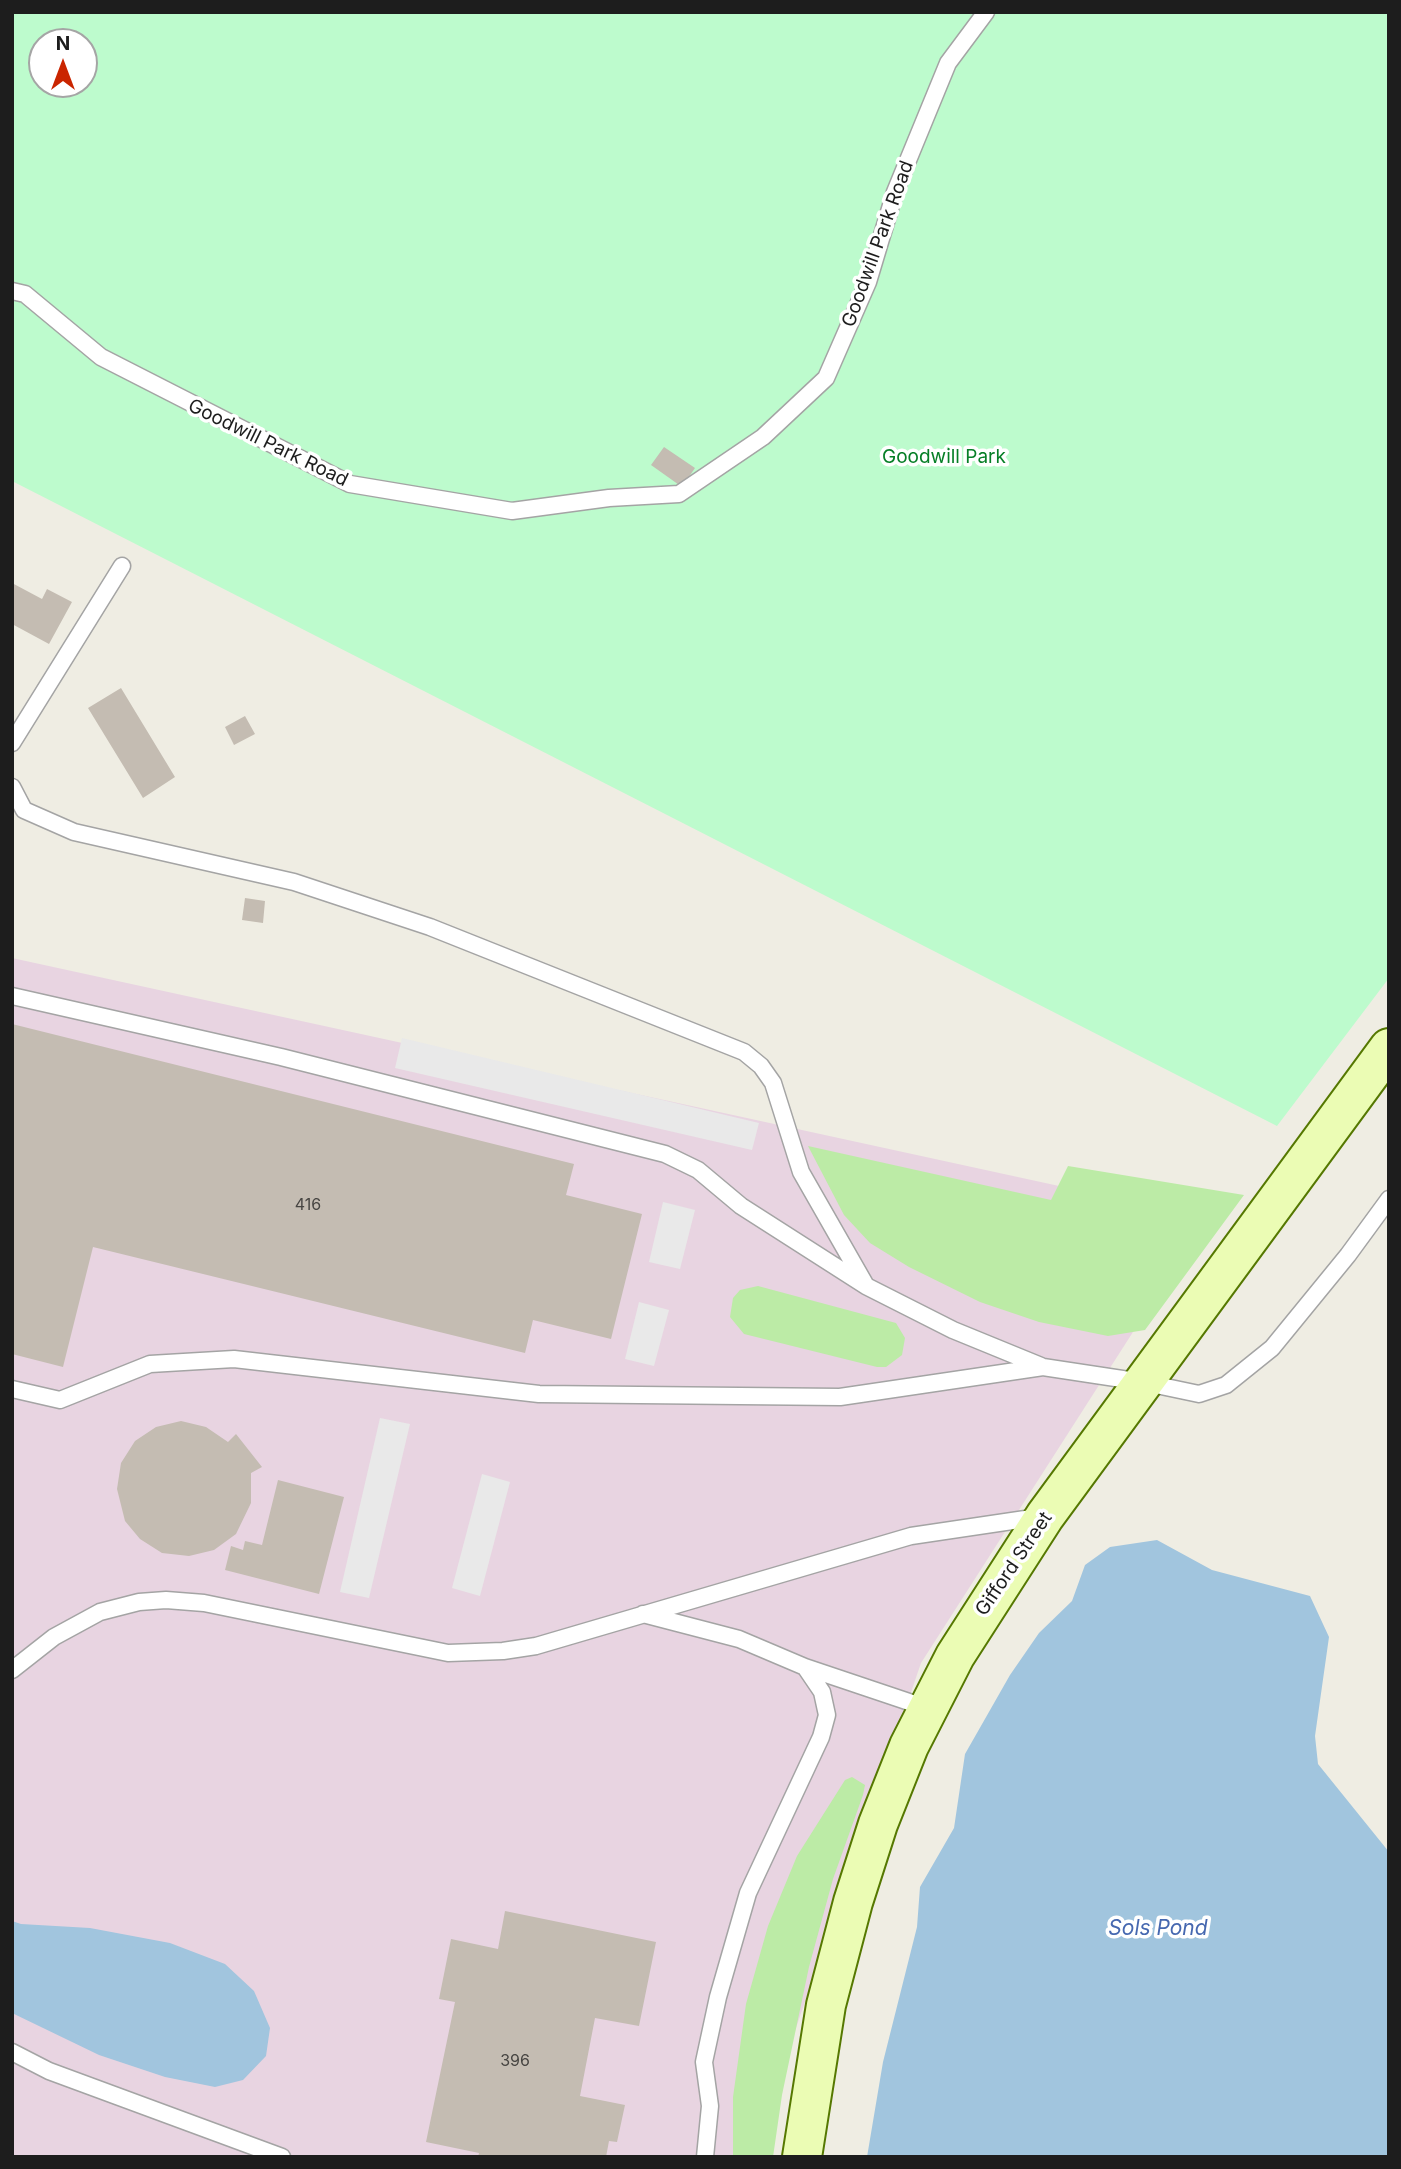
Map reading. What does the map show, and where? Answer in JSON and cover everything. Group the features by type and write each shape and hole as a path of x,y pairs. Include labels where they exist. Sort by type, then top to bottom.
{"main road":[{"name":"Gifford Street","path":"803,2157 814,2071 843,1938 878,1824 928,1708 975,1622 1045,1516 1389,1048"}],"lane":[{"name":"Goodwill Park Road","path":"12,291 25,295 100,357 351,484 512,511 609,498 679,494 763,437 826,378 868,282 895,192 948,63 986,12"},
{"path":"12,743 122,566"},
{"path":"12,786 24,810 74,832 294,882 430,927 744,1052 761,1066 773,1083 801,1171 866,1286"},
{"path":"12,996 281,1057 664,1154 698,1170 741,1206 866,1286 953,1330 1043,1367 1142,1382 1199,1394 1226,1385 1272,1348 1348,1255 1389,1199"},
{"path":"12,1389 60,1400 150,1364 234,1359 472,1388 580,1394 839,1397 1043,1367"},
{"path":"12,1670 54,1637 100,1612 139,1602 204,1603 448,1653 503,1651 536,1646 911,1536 1045,1516"},
{"path":"642,1614 739,1639 804,1667 928,1708"},
{"path":"705,2157 710,2106 705,2062 718,1997 748,1893 821,1737 827,1715 822,1692 804,1667"},
{"path":"12,2052 49,2071 282,2157"}],"shaded area":[{"path":"12,958 1206,1218 921,1663 760,2133 759,2157 12,2157"},
{"path":"402,1038 759,1123 752,1150 395,1068"},
{"path":"663,1202 695,1210 680,1269 649,1262"},
{"path":"639,1302 669,1310 654,1366 625,1359"},
{"path":"380,1418 410,1424 369,1598 340,1592"},
{"path":"482,1474 510,1482 480,1596 452,1588"}],"green space":[{"name":"Goodwill Park","path":"12,12 1389,12 1389,978 1277,1126 12,481"},
{"path":"808,1146 1051,1200 1068,1166 1244,1195 1145,1330 1108,1336 1039,1322 980,1302 909,1267 870,1243 844,1215"},
{"path":"758,1286 896,1323 905,1338 902,1355 886,1367 877,1367 744,1334 730,1317 733,1298 740,1290"},
{"path":"852,1777 865,1785 863,1795 833,1879 809,1967 782,2095 773,2157 733,2157 733,2097 746,2004 768,1926 797,1856 845,1780"}],"water":[{"name":"Sols Pond","path":"1157,1540 1212,1570 1310,1596 1329,1637 1315,1736 1318,1764 1389,1852 1389,2157 867,2157 883,2062 917,1927 920,1887 954,1828 965,1754 1010,1675 1039,1633 1072,1601 1085,1565 1110,1547"},
{"path":"12,1921 21,1924 90,1928 170,1943 225,1964 254,1991 270,2028 266,2056 243,2080 215,2087 165,2077 99,2055 12,2013"}],"building":[{"path":"664,447 695,468 682,487 651,465"},
{"path":"12,583 42,599 47,589 72,602 49,644 12,624"},
{"path":"121,688 175,777 143,798 88,708"},
{"path":"245,716 255,734 234,745 225,727"},
{"path":"245,898 265,901 263,923 242,920"},
{"path":"12,1024 574,1164 566,1195 642,1214 611,1339 533,1320 525,1353 93,1247 63,1367 12,1354"},
{"path":"181,1421 206,1427 228,1442 236,1434 262,1467 251,1473 251,1503 236,1534 214,1550 189,1556 162,1553 140,1539 125,1521 117,1489 121,1463 135,1441 156,1427"},
{"path":"278,1480 344,1497 319,1594 225,1570 231,1546 243,1550 245,1541 262,1545"},
{"path":"505,1911 656,1942 639,2026 595,2018 580,2096 625,2105 617,2142 609,2141 606,2157 478,2157 479,2153 426,2142 455,2002 439,1999 451,1939 498,1949"}]}
